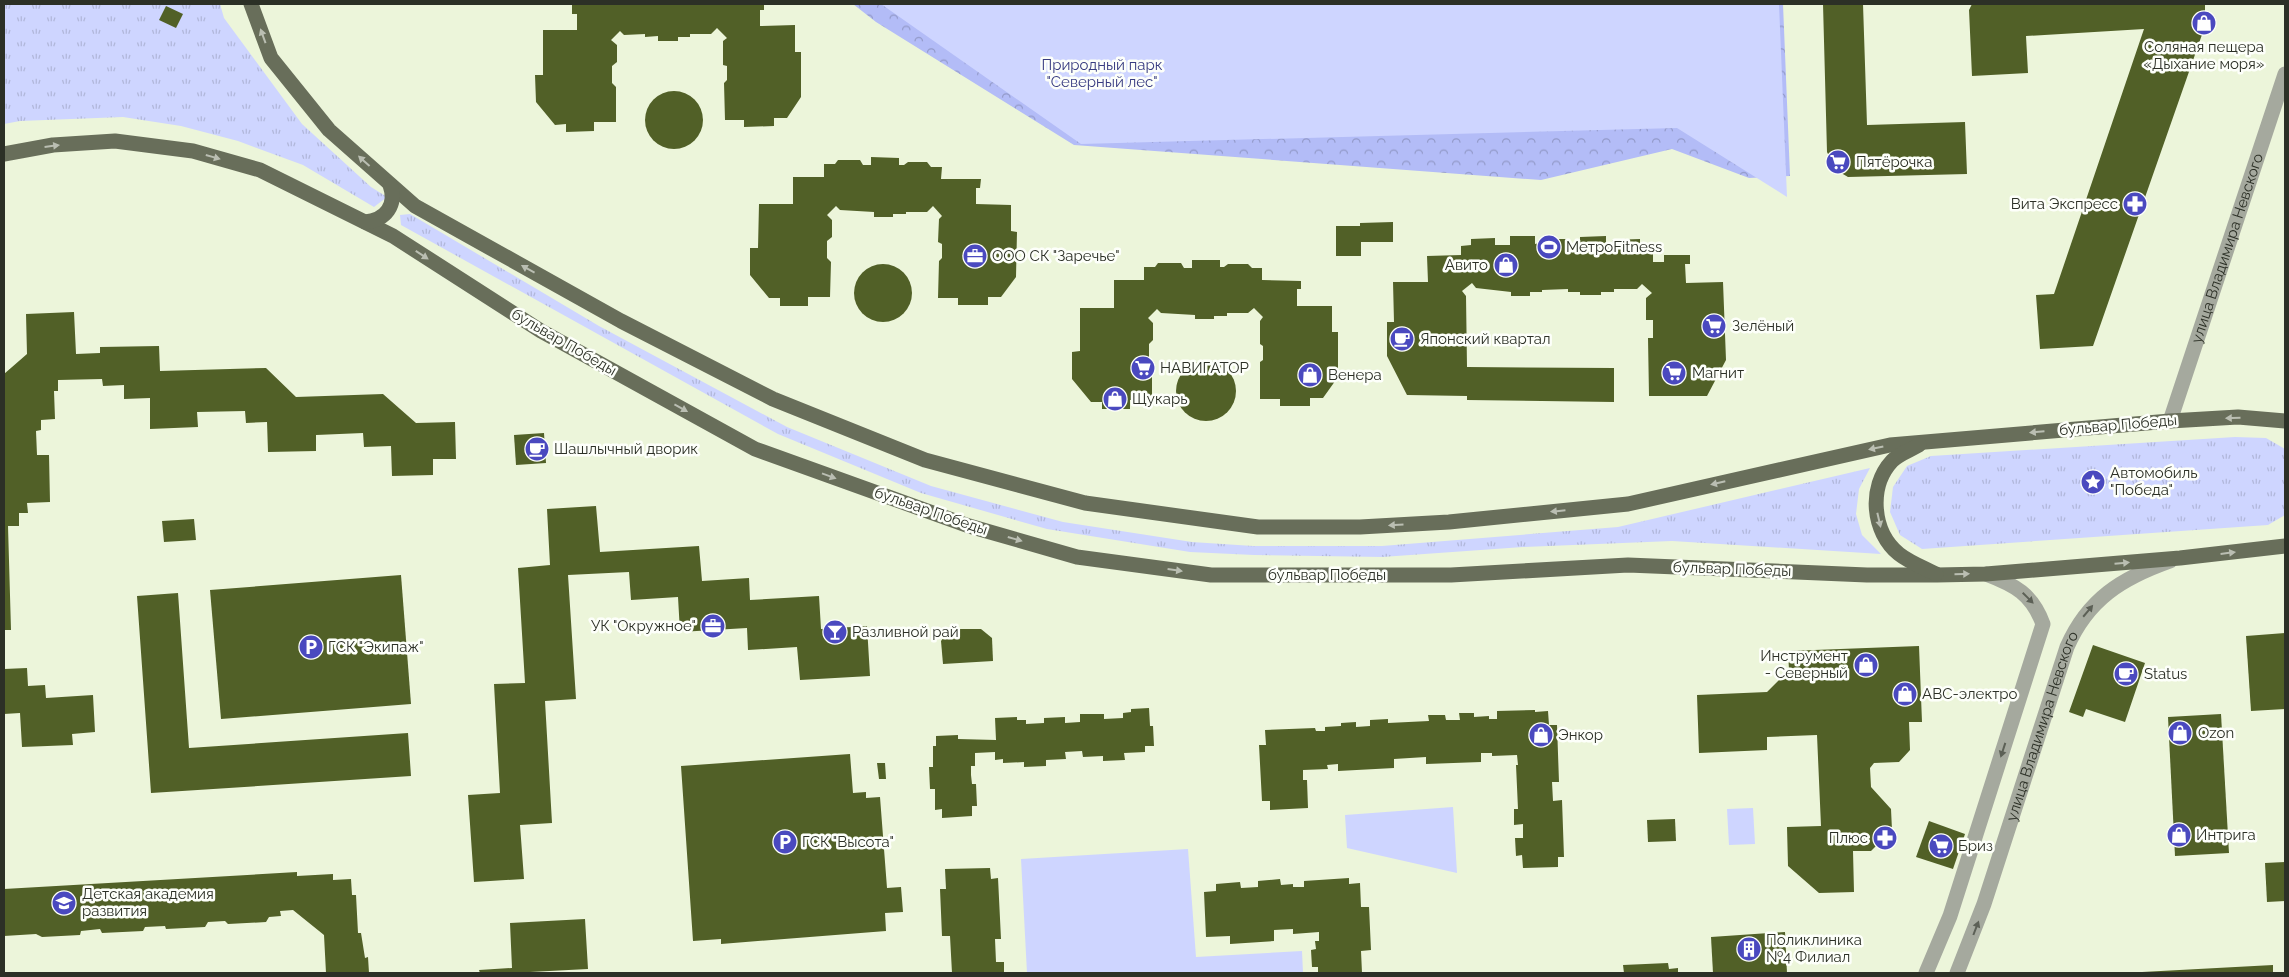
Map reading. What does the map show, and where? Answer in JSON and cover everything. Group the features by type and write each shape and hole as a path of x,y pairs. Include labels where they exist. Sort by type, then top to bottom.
{"main road":[{"name":"бульвар Победы","path":"251,4 271,58 329,130 415,206 622,321 773,399 925,460 1085,503 1258,527 1360,527 1450,522 1628,504 1890,445 2238,417 2284,423"},
{"name":"бульвар Победы","path":"4,154 53,145 115,141 193,151 260,170 393,236 541,331 755,449 969,526 1078,557 1211,576 1451,576 1628,565 1867,575 1937,575 1986,574 2180,558 2284,545"},
{"path":"365,222 382,218 389,210 394,195 390,184"},
{"path":"393,236 389,224 392,213 403,206 415,206"},
{"name":"бульвар Победы","path":"1925,441 1893,460 1881,478 1877,496 1877,520 1885,538 1899,554 1937,575"}],"street":[{"name":"улица Владимира Невского","path":"2170,421 2285,74"},
{"name":"улица Владимира Невского","path":"1957,973 1984,904 2067,647 2075,628 2090,608 2108,591 2139,572 2180,558"},
{"name":"улица Владимира Невского","path":"1926,973 1950,916 2043,624 2037,608 2026,594 2008,582 1986,574"}],"green space":[{"path":"4,4 220,4 224,18 302,124 371,187 387,197 374,207 303,165 238,141 181,126 123,117 20,121 4,124"},
{"name":"Природный парк \"Северный лес\"","path":"853,4 1783,4 1790,176 1749,178 1672,149 1541,180 1074,145 876,22"},
{"name":"Природный парк \"Северный лес\"","path":"881,4 1779,4 1787,197 1677,128 1081,144"},
{"path":"410,214 599,326 787,427 931,486 1063,522 1192,542 1253,546 1382,546 1618,527 1870,468 1859,489 1856,514 1862,535 1881,554 1672,541 1523,547 1382,557 1254,555 1190,552 1047,529 921,493 778,434 401,225 400,215"},
{"path":"2235,437 2266,438 2285,449 2285,515 2268,525 1922,549 1900,535 1890,512 1893,487 1907,466 1931,456"},
{"path":"1453,807 1457,873 1347,848 1345,815"},
{"path":"1753,808 1755,844 1729,845 1727,809"},
{"path":"1188,849 1196,957 1302,951 1303,973 1027,973 1021,859"}],"building":[{"path":"572,4 764,4 764,10 760,10 760,26 795,25 795,52 801,52 801,97 787,118 774,118 774,126 744,127 744,120 725,120 724,83 727,80 727,66 723,65 723,41 727,38 717,28 711,34 690,34 690,37 678,37 678,41 658,41 658,36 645,37 645,34 624,35 620,31 611,40 617,45 617,62 612,66 612,83 616,87 616,122 594,122 594,131 566,132 566,124 555,125 536,102 535,75 543,75 543,30 577,30 577,14 572,14"},
{"path":"1823,4 1863,4 1867,125 1965,122 1967,174 1848,177 1836,170 1827,152"},
{"path":"1972,4 2205,4 2205,26 2093,346 2040,349 2036,295 2054,294 2144,29 2026,36 2028,73 1972,76 1969,10"},
{"path":"166,6 183,14 176,28 159,20"},
{"path":"668,91 680,91 690,95 699,104 703,126 695,141 680,149 668,149 658,145 649,136 645,126 645,114 649,104 658,95"},
{"path":"871,157 899,158 899,165 904,165 908,162 927,162 931,167 942,167 941,179 981,179 980,188 976,188 976,204 1011,205 1011,231 1017,232 1016,277 1001,297 988,297 988,305 958,305 958,298 938,298 939,261 942,258 942,244 938,242 939,219 942,216 933,206 927,212 906,212 906,214 893,214 893,217 874,217 874,212 840,210 836,206 827,215 832,220 832,237 827,241 827,258 831,262 830,297 808,297 808,306 780,306 780,298 769,298 750,275 750,248 758,248 759,204 793,204 793,177 824,177 824,164 835,164 838,160 860,160 863,165 871,165"},
{"path":"1393,222 1393,242 1361,242 1361,256 1336,256 1336,226 1360,226 1360,223"},
{"path":"1510,236 1535,236 1535,244 1539,243 1539,239 1567,239 1567,244 1580,244 1580,237 1606,236 1606,245 1612,244 1612,240 1640,239 1640,243 1653,243 1653,262 1664,262 1664,255 1690,255 1690,264 1685,264 1686,283 1723,282 1726,360 1707,396 1649,396 1648,338 1653,338 1653,320 1646,320 1646,298 1652,293 1642,284 1637,289 1614,289 1614,292 1601,292 1601,295 1580,295 1580,292 1568,292 1568,289 1530,292 1530,296 1511,296 1511,292 1476,288 1472,283 1462,291 1466,296 1467,367 1614,368 1614,402 1467,400 1467,396 1407,395 1387,356 1387,322 1394,322 1393,282 1428,282 1427,256 1461,255 1461,246 1471,245 1471,239 1495,238 1495,245 1510,245"},
{"path":"1192,260 1220,260 1220,267 1228,264 1248,264 1252,268 1262,268 1262,280 1301,281 1301,289 1297,289 1297,306 1332,306 1332,332 1338,332 1338,377 1323,398 1310,398 1310,406 1280,406 1280,399 1260,399 1260,362 1263,360 1263,346 1260,344 1260,321 1263,317 1254,308 1248,313 1227,313 1227,316 1214,316 1214,319 1195,319 1195,315 1161,313 1157,309 1148,318 1153,323 1153,340 1149,344 1149,361 1152,365 1152,400 1130,400 1130,409 1102,409 1102,402 1091,402 1072,379 1072,352 1080,351 1080,308 1114,308 1114,280 1144,280 1144,267 1155,267 1158,263 1181,263 1184,268 1192,268"},
{"path":"877,264 889,264 899,268 908,277 912,299 904,314 889,322 877,322 867,318 858,309 854,299 854,287 858,277 867,268"},
{"path":"74,312 76,354 100,353 100,347 159,346 160,371 266,368 296,397 383,394 416,423 455,422 456,459 433,459 433,475 392,476 391,446 364,447 363,433 316,435 316,451 268,452 267,422 246,423 245,411 197,412 198,427 150,429 150,398 124,399 124,385 103,386 102,379 58,380 58,391 54,391 55,419 41,420 41,430 36,431 37,455 49,455 50,502 27,503 28,513 19,513 19,526 8,526 11,630 4,630 4,374 27,354 26,314"},
{"path":"1206,361 1222,366 1227,370 1231,375 1236,391 1231,407 1227,412 1222,416 1206,421 1190,416 1185,412 1181,407 1176,391 1181,375 1185,370 1190,366"},
{"path":"544,433 546,463 516,465 514,435"},
{"path":"596,506 600,552 699,546 702,581 749,578 750,600 819,596 821,629 867,626 870,676 800,680 797,647 748,650 747,628 680,632 678,597 631,600 629,572 568,575 576,699 545,701 552,823 520,825 524,879 474,882 468,795 500,793 494,684 525,683 518,568 550,565 547,509"},
{"path":"194,519 196,540 164,542 162,521"},
{"name":"ГСК \"Экипаж\"","path":"401,575 411,704 221,719 210,590"},
{"path":"178,593 189,748 408,733 411,776 151,793 137,596"},
{"path":"950,629 981,629 992,638 993,661 943,664 941,641"},
{"path":"2285,633 2285,709 2251,711 2246,636"},
{"path":"2093,645 2145,663 2125,722 2086,709 2083,717 2069,712"},
{"path":"1919,646 1922,722 1909,722 1910,750 1899,762 1874,763 1870,768 1871,787 1891,809 1892,830 1871,851 1853,851 1854,892 1819,893 1788,866 1787,827 1821,826 1817,735 1767,737 1767,750 1699,753 1697,695 1767,692 1789,670 1788,651"},
{"path":"27,668 28,686 45,685 46,698 93,695 95,732 72,734 73,745 22,747 20,713 4,714 4,669"},
{"path":"1149,708 1150,726 1153,726 1154,746 1145,746 1145,752 1124,753 1125,760 1103,761 1103,756 1083,757 1082,751 1065,752 1066,759 1046,760 1046,766 1024,767 1024,762 1003,763 1003,759 995,760 995,752 975,753 975,766 971,766 971,775 972,784 976,784 977,806 972,806 972,816 942,818 942,809 935,810 935,789 930,789 929,767 933,767 933,746 936,746 936,736 958,735 958,739 996,740 995,718 1017,717 1017,720 1026,720 1026,724 1044,723 1044,718 1065,717 1065,723 1080,722 1080,714 1104,714 1104,719 1123,718 1123,713 1131,712 1131,709"},
{"path":"1535,710 1535,712 1548,711 1549,725 1557,725 1559,782 1552,782 1553,801 1562,800 1564,857 1558,857 1558,867 1523,868 1522,855 1516,856 1515,838 1523,838 1523,824 1514,825 1514,809 1518,809 1517,755 1492,756 1492,753 1481,753 1481,762 1426,764 1426,757 1394,759 1394,768 1338,771 1338,764 1327,765 1328,769 1303,770 1303,780 1307,780 1308,808 1270,810 1270,801 1262,801 1259,745 1266,745 1265,730 1315,728 1316,731 1325,731 1325,727 1341,726 1341,723 1356,722 1356,727 1370,726 1370,720 1388,719 1388,723 1429,721 1428,715 1445,715 1446,720 1460,720 1459,713 1474,713 1474,717 1489,716 1489,719 1497,719 1497,711"},
{"path":"2221,714 2229,853 2175,856 2168,717"},
{"name":"ГСК \"Высота\"","path":"850,754 853,793 866,792 866,798 880,797 887,888 901,887 903,912 885,913 886,931 721,944 721,939 693,941 681,766"},
{"path":"877,763 885,763 886,779 879,779"},
{"path":"1675,819 1676,841 1648,842 1647,820"},
{"path":"1929,821 1965,834 1953,869 1916,857"},
{"path":"2285,862 2285,901 2267,902 2265,863"},
{"path":"990,868 991,879 998,878 1001,939 995,939 996,962 1004,962 1004,973 952,973 950,936 942,936 940,889 946,889 945,869"},
{"path":"297,872 297,876 333,874 333,880 351,879 352,895 356,895 358,933 361,933 365,958 368,957 369,973 326,973 324,935 293,910 280,911 281,916 269,917 266,922 228,924 225,921 208,922 205,927 166,929 165,926 145,927 143,931 102,933 100,929 81,931 80,935 42,937 36,934 4,936 4,889"},
{"path":"1349,878 1349,884 1360,883 1361,907 1369,907 1371,950 1361,951 1362,973 1318,973 1318,967 1312,967 1311,950 1316,949 1315,941 1319,941 1319,932 1293,934 1293,929 1274,930 1274,941 1230,944 1230,936 1206,937 1204,892 1216,891 1216,884 1240,882 1241,888 1258,887 1258,881 1280,879 1281,885 1293,884 1293,887 1304,887 1304,881"},
{"path":"585,919 588,969 530,973 480,973 479,970 512,968 510,923"},
{"name":"Поликлиника №4 Филиал","path":"1785,932 1787,973 1713,973 1711,937"},
{"path":"1668,963 1669,969 1678,968 1678,973 1624,973 1623,965"},
{"path":"2273,965 2273,973 2142,973 2142,972"}],"place":[{"name":"Соляная пещера «Дыхание моря»","path":"2204,23"},
{"name":"Пятёрочка","path":"1838,162"},
{"name":"Вита Экспресс","path":"2135,204"},
{"name":"МетроFitness","path":"1549,247"},
{"name":"ООО СК \"Заречье\"","path":"975,256"},
{"name":"Авито","path":"1506,265"},
{"name":"Зелёный","path":"1714,326"},
{"name":"Японский квартал","path":"1402,339"},
{"name":"НАВИГАТОР","path":"1143,368"},
{"name":"Магнит","path":"1674,373"},
{"name":"Венера","path":"1310,375"},
{"name":"Щукарь","path":"1115,399"},
{"name":"Шашлычный дворик","path":"537,449"},
{"name":"Автомобиль \"Победа\"","path":"2093,482"},
{"name":"УК \"Окружное\"","path":"713,626"},
{"name":"Разливной рай","path":"835,632"},
{"name":"ГСК \"Экипаж\"","path":"311,647"},
{"name":"Инструмент - Северный","path":"1866,665"},
{"name":"Status","path":"2126,674"},
{"name":"АВС-электро","path":"1905,694"},
{"name":"Ozon","path":"2180,733"},
{"name":"Энкор","path":"1541,735"},
{"name":"Интрига","path":"2179,835"},
{"name":"Плюс","path":"1885,838"},
{"name":"ГСК \"Высота\"","path":"785,842"},
{"name":"Бриз","path":"1941,846"},
{"name":"Детская академия развития","path":"64,903"},
{"name":"Поликлиника №4 Филиал","path":"1749,949"}]}
